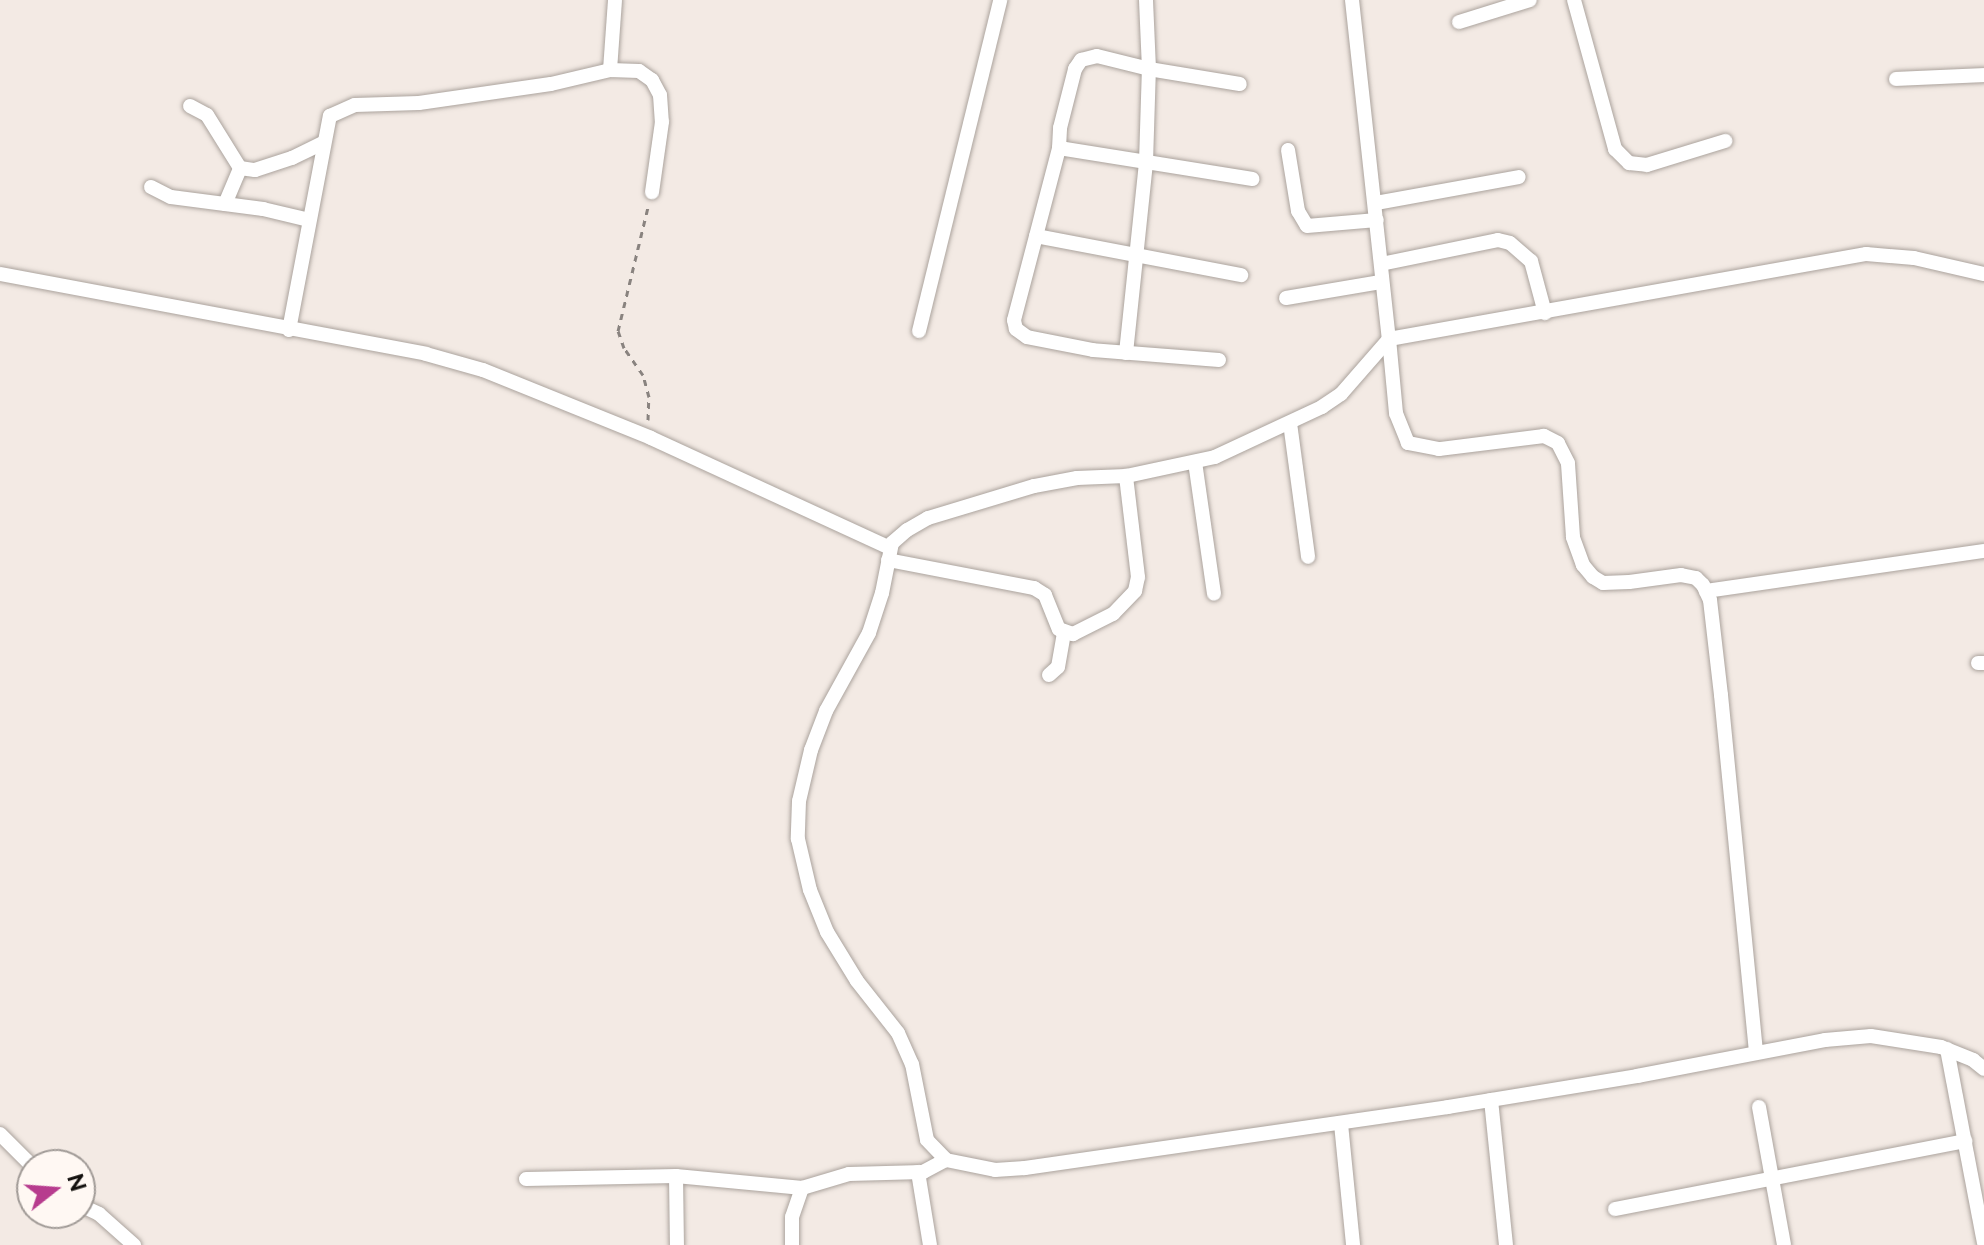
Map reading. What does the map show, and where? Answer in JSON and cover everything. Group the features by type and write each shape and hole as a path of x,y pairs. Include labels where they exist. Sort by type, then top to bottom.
{"street":[{"path":"610,70 615,0"},
{"path":"919,331 1000,0"},
{"path":"1126,353 1146,162 1149,69 1146,0"},
{"path":"1352,0 1396,413 1408,443 1439,449 1544,436 1558,443 1568,463 1573,537 1583,565 1593,577 1603,583 1681,575 1696,578 1706,591 1721,695 1756,1052"},
{"path":"1459,22 1530,0"},
{"path":"1574,0 1615,149 1629,163 1647,165 1725,141"},
{"path":"1219,360 1126,353 1027,337 1016,329 1014,320 1059,148 1060,128 1075,69 1081,60 1097,56 1149,69 1240,84"},
{"path":"289,330 330,116 355,105 434,101 551,84 610,70 639,71 652,80 660,95 662,122 652,192"},
{"path":"1896,79 1984,75"},
{"path":"190,106 207,115 240,168"},
{"path":"240,168 255,170 292,158 323,143"},
{"path":"1059,148 1253,179"},
{"path":"1288,150 1298,211 1307,226 1377,220"},
{"path":"225,204 240,168"},
{"path":"1376,203 1519,177"},
{"path":"151,187 171,197 309,220"},
{"path":"1036,236 1241,275"},
{"path":"1381,264 1498,240 1510,243 1531,261 1545,313"},
{"path":"946,1160 927,1140 912,1064 898,1033 857,981 827,932 810,890 798,839 799,801 811,750 826,711 869,633 889,554 907,530 928,518 1001,495 1077,478 1126,476 1215,457 1290,423 1341,394 1389,339 1866,254 1914,258 1984,274"},
{"path":"0,274 454,362 575,404 889,554 1034,588 1045,595 1059,629 1064,633 1073,634 1101,622 1124,605 1135,591 1138,577 1126,476"},
{"path":"1286,298 1381,282"},
{"path":"1290,423 1308,557"},
{"path":"1195,462 1214,594"},
{"path":"1706,591 1984,551"},
{"path":"1049,675 1058,667 1064,633"},
{"path":"526,1179 676,1176 802,1188 849,1174 918,1172 946,1160 995,1170 1025,1168 1341,1124 1756,1052 1871,1036 1947,1049 1980,1062"},
{"path":"1947,1049 1984,1243"},
{"path":"1491,1100 1506,1245"},
{"path":"1759,1107 1784,1245"},
{"path":"1341,1124 1353,1245"},
{"path":"0,1134 16,1150"},
{"path":"1615,1209 1965,1141"},
{"path":"918,1172 930,1245"},
{"path":"676,1176 677,1245"},
{"path":"792,1245 792,1217 802,1188"},
{"path":"96,1213 134,1245"}],"path":[{"path":"645,435 649,397 643,375 624,348 618,331 652,192"}]}
